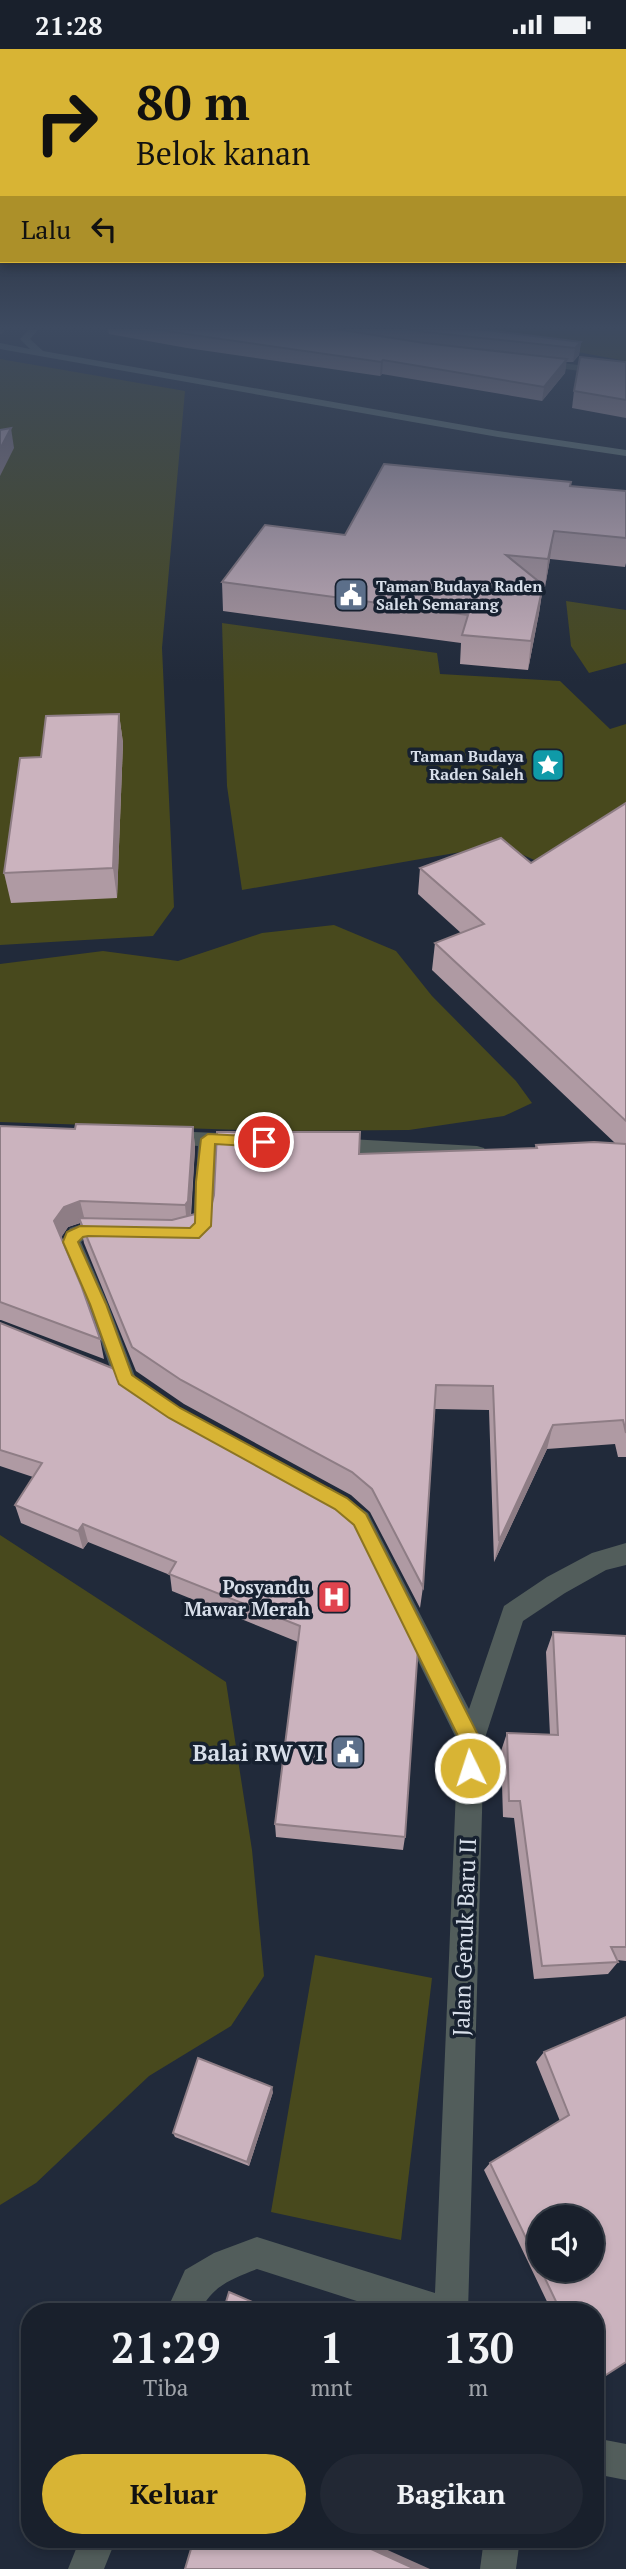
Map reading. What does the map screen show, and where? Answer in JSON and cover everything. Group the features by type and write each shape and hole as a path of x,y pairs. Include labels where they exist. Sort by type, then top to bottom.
{"main road":[{"path":"583,447 626,453"}],"street":[{"path":"144,1137 264,1142"},
{"path":"171,1235 194,1234 203,1226 208,1139"},
{"path":"306,1144 501,1154"},
{"path":"100,1369 135,1386 71,1242 73,1236 80,1231 130,1233"},
{"path":"306,1484 341,1504 360,1520 471,1741"},
{"name":"Jalan Genuk Baru II","path":"451,2303 471,1741 513,1614 567,1579 601,1561 626,1554"},
{"path":"187,2303 197,2282 226,2265 257,2253 415,2303"},
{"path":"604,2458 626,2462"},
{"path":"86,2569 94,2548"},
{"path":"498,2569 501,2548"}],"shaded area":[{"path":"0,447 180,447 162,648 174,907 153,936 0,945"},
{"path":"566,601 626,610 626,663 589,673 571,646"},
{"path":"222,623 437,653 440,674 560,681 610,729 626,724 626,806 577,879 501,845 242,890 227,786"},
{"path":"334,925 396,951 432,996 516,1081 532,1103 504,1116 409,1130 271,1131 0,1122 0,964 103,951 178,961 262,933"},
{"path":"0,1535 226,1682 252,1850 264,1976 231,2026 149,2076 36,2183 0,2205"},
{"path":"315,1955 432,1978 401,2240 271,2212"}],"building":[{"path":"384,464 571,482 570,486 626,491 626,538 554,531 548,559 506,555 543,585 531,641 462,635 468,615 222,582 265,525 345,535"},
{"path":"119,714 113,868 4,873 20,758 41,757 46,716"},
{"path":"626,803 626,1121 435,943 484,924 420,868 501,838 531,863"},
{"path":"76,1124 193,1127 188,1201 185,1205 80,1201 64,1207 54,1221 100,1339 0,1302 0,1126 75,1129"},
{"path":"217,1132 360,1132 359,1154 537,1148 536,1145 594,1142 626,1144 626,1433 623,1420 553,1425 499,1541 493,1386 436,1385 423,1587 372,1489 352,1472 181,1380 132,1347 79,1218 172,1220 203,1212 212,1203 214,1195"},
{"path":"0,1323 112,1368 162,1403 332,1495 351,1511 418,1647 405,1837 275,1824 300,1626 169,1574 176,1562 83,1524 78,1531 15,1505 42,1463 0,1450"},
{"path":"553,1632 626,1636 626,1947 611,1947 618,1962 542,1966 520,1801 509,1801 507,1733 558,1735"},
{"path":"626,2017 626,2362 604,2376 604,2303 557,2303 547,2282 604,2282 604,2205 527,2205 527,2240 490,2163 569,2115 544,2052"},
{"path":"198,2058 272,2087 247,2162 173,2133"},
{"path":"229,2292 255,2303 226,2303"},
{"path":"191,2548 369,2548 415,2569 185,2569"}],"place":[{"name":"Taman Budaya Raden Saleh Semarang","path":"351,595"},
{"name":"Taman Budaya Raden Saleh","path":"548,765"},
{"name":"Posyandu Mawar Merah","path":"334,1597"},
{"name":"Balai RW VI","path":"348,1752"}],"route":[{"path":"264,1142 208,1139 203,1226 194,1234 184,1236 80,1231 73,1236 71,1242 98,1304 125,1379 174,1413 341,1504 360,1520 471,1741 470,1768"}]}
